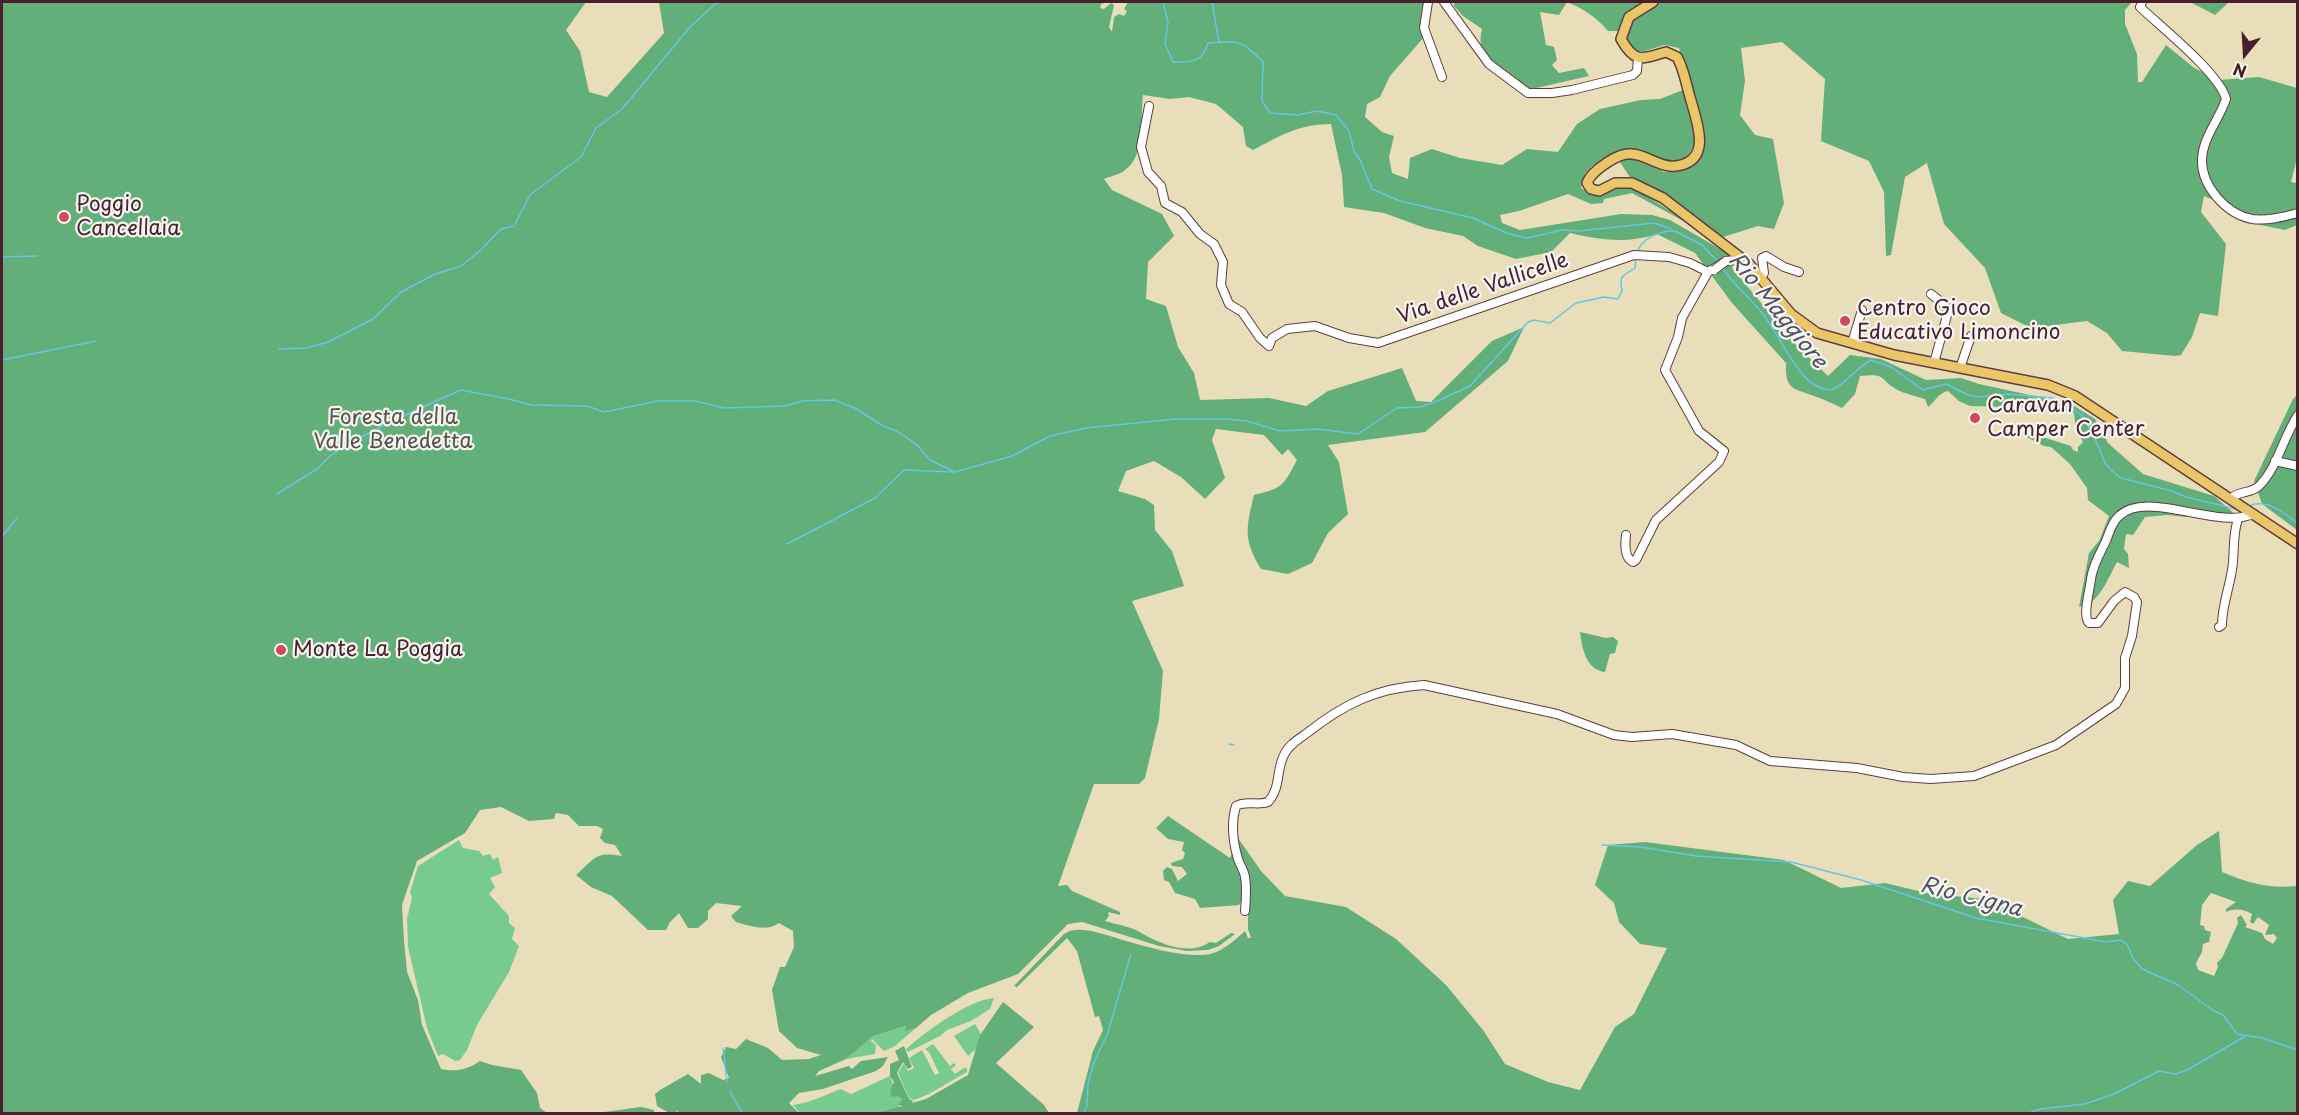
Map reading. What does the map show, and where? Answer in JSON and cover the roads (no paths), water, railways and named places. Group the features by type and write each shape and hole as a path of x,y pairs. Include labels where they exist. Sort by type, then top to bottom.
{"main road":[{"path":"1653,2 1629,17 1621,39 1627,50 1638,58 1643,59 1666,52 1677,57 1699,131 1698,149 1688,162 1677,166 1664,165 1633,154 1622,155 1595,171 1588,179 1588,186 1599,191 1615,183 1623,182 1642,186 1663,198 1743,259 1791,314 1817,333 1934,363 2062,389 2298,544"}],"street":[{"path":"1428,2 1424,28 1442,77"},
{"path":"1444,2 1489,64 1528,93 1572,90 1633,75 1637,71 1638,58"},
{"path":"2142,2 2140,7 2212,75 2224,91 2226,99 2211,129 2202,160 2213,195 2250,219 2278,218 2298,213"},
{"name":"Via delle Vallicelle","path":"1149,106 1141,147 1148,172 1161,186 1165,203 1182,212 1200,234 1214,243 1224,262 1221,285 1229,304 1242,312 1260,338 1269,346 1272,339 1287,329 1315,326 1350,338 1378,344 1634,255 1669,257 1711,271"},
{"path":"1626,535 1625,546 1628,558 1630,561 1636,560 1656,520 1724,455 1721,446 1699,431 1665,370 1678,337 1682,318 1711,271 1726,261 1735,260 1751,273 1760,276 1764,273 1762,258 1766,256 1784,267 1799,272"},
{"path":"1931,294 1945,305 1948,312 1934,363"},
{"path":"1852,343 1862,310"},
{"path":"1960,368 1971,336"},
{"path":"2234,501 2239,492 2258,488 2270,472 2288,430 2298,415"},
{"path":"2275,461 2298,466"},
{"path":"1245,911 1247,893 1245,874 1234,840 1233,817 1236,806 1241,803 1258,805 1268,802 1276,789 1280,766 1286,751 1328,717 1365,696 1408,686 1424,685 1557,714 1614,735 1632,737 1672,734 1736,746 1770,761 1857,768 1903,777 1974,776 2056,745 2116,704 2123,694 2126,682 2125,658 2137,602 2134,597 2125,592 2120,595 2098,623 2089,623 2085,615 2095,561 2117,517 2126,511 2155,507 2238,519 2251,513"},
{"path":"2219,627 2222,625 2223,605 2232,567 2238,519"}],"waterway":[{"path":"279,349 307,348 328,342 373,319 401,292 435,274 461,266 481,250 501,229 514,226 530,195 581,157 596,128 622,109 689,28 720,2"},
{"name":"Rio Maggiore","path":"1163,2 1168,22 1165,44 1173,62 1186,62 1199,58 1206,50 1208,43 1233,42 1244,45 1263,62 1262,101 1270,113 1297,115 1317,111 1336,115 1349,131 1354,151 1372,189 1400,201 1473,218 1509,234 1527,238 1562,230 1579,231 1654,223 1671,229"},
{"path":"1212,2 1219,42"},
{"path":"1637,253 1642,243 1652,236 1674,231"},
{"name":"Rio Maggiore","path":"1675,231 1702,245 1719,263"},
{"path":"2,257 37,256"},
{"path":"277,494 317,469 330,456 349,443 461,390 531,405 587,406 604,412 658,401 695,401 724,408 785,406 803,401 834,400 855,408 883,426 897,431 916,444 930,460 955,472 1012,456 1050,436 1086,428 1176,419 1227,419 1247,421 1280,431 1317,429 1358,434 1397,408 1420,407 1470,386 1528,322 1534,320 1550,323 1576,303 1604,297 1618,299 1622,291 1621,279 1635,268 1636,258"},
{"name":"Rio Maggiore","path":"1722,267 1762,313 1800,371 1817,386 1827,390 1834,389 1871,360 1891,367 1923,390 1946,384 1968,395 1979,397 2008,394 2053,398 2082,415 2105,463 2121,478 2236,509"},
{"path":"2,360 96,341"},
{"path":"787,544 875,498 904,470 953,472"},
{"name":"Rio Maggiore","path":"2249,506 2269,505 2298,524"},
{"path":"2,537 17,518"},
{"name":"Rio Cigna","path":"1229,744 1234,745"},
{"name":"Rio Cigna","path":"1602,845 1641,847 1696,856 1791,862 1861,880 1976,918 2106,942 2120,940 2127,944 2133,958 2142,969 2178,985 2223,1015 2237,1034 2262,1038 2298,1050"},
{"path":"1083,1114 1087,1106 1088,1083 1095,1060 1107,1035 1131,954"},
{"path":"2026,1114 2040,1109 2085,1104 2114,1094 2159,1071 2176,1074 2189,1069 2244,1037"},
{"path":"723,1048 727,1081"},
{"path":"730,1092 743,1114"}],"place":[{"name":"Poggio Cancellaia","path":"64,217"},
{"name":"Centro Gioco Educativo Limoncino","path":"1845,321"},
{"name":"Caravan Camper Center","path":"1975,418"},
{"name":"Monte La Poggia","path":"281,650"}],"park label":[{"name":"Foresta della Valle Benedetta","path":"393,430"}]}
